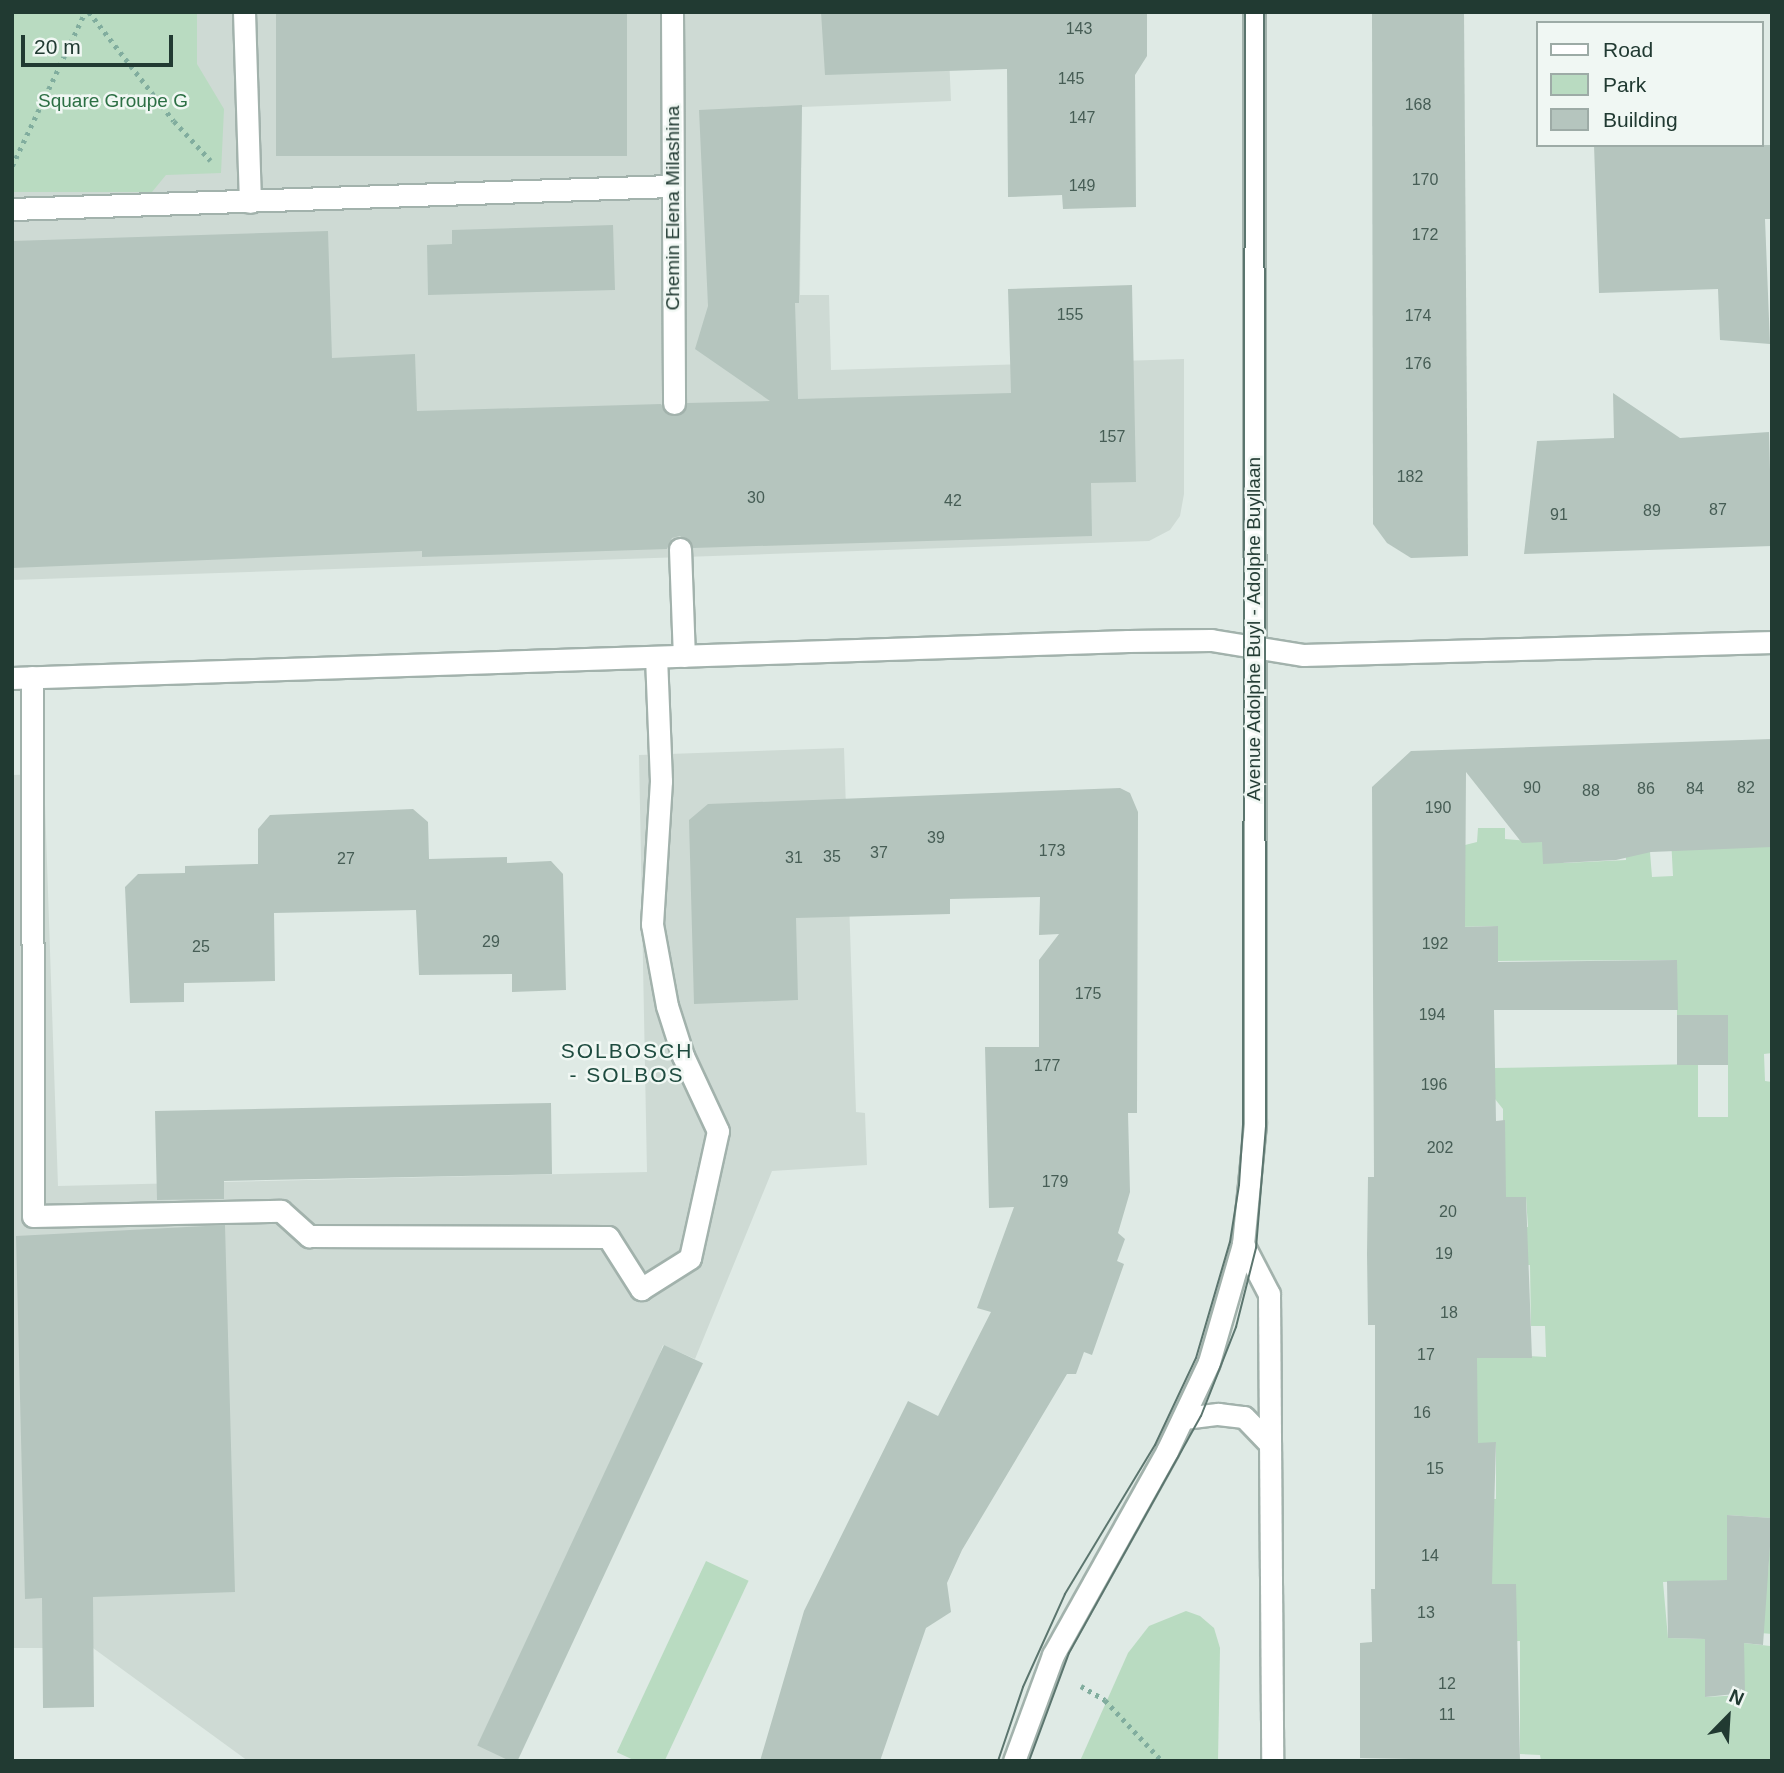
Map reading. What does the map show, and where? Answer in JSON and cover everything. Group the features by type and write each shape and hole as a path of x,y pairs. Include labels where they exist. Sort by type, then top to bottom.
{"street":[{"path":"244,12 250,202"},
{"name":"Chemin Elena Milashina","path":"672,12 675,134 670,186 674,404"},
{"name":"Avenue Adolphe Buyl - Adolphe Buyllaan","path":"1014,1761 1037,1694 1073,1613 1184,1418 1209,1362 1243,1244 1255,1125 1254,12"},
{"path":"12,209 670,186"},
{"path":"680,549 684,656"},
{"path":"656,657 661,781 652,924 667,1006 683,1056 718,1132 690,1258 641,1289 608,1237 309,1236 281,1211 33,1216 22,677 1128,641 1210,640 1304,655 1772,642"},
{"path":"1243,1244 1269,1294 1272,1761"},
{"path":"1184,1418 1218,1414 1244,1417 1269,1443"}],"path":[{"path":"12,166 87,12 174,121 250,202"},
{"path":"1073,1682 1105,1700 1162,1761"}],"shaded area":[{"path":"12,12 947,12 951,101 802,107 800,295 829,295 831,370 1184,359 1184,494 1180,516 1170,530 1149,541 12,580"},
{"path":"844,748 856,1112 865,1113 867,1165 772,1171 695,1359 663,1345 514,1761 248,1761 93,1648 12,1648 12,775 44,774 58,1186 647,1172 639,755"}],"green space":[{"name":"Square Groupe G","path":"12,12 197,12 197,64 224,109 221,173 166,175 152,192 12,192"},
{"path":"1478,828 1505,828 1505,839 1542,842 1564,863 1626,860 1625,836 1650,852 1652,877 1673,876 1671,838 1772,847 1772,1053 1764,1054 1765,1081 1772,1082 1772,1634 1727,1630 1727,1580 1663,1582 1668,1638 1705,1639 1705,1697 1744,1695 1744,1643 1770,1646 1772,1637 1772,1761 1541,1761 1540,1755 1520,1754 1520,1641 1481,1642 1516,1593 1516,1585 1486,1584 1491,1499 1496,1499 1496,1443 1460,1443 1477,1353 1546,1357 1545,1326 1531,1326 1530,1265 1521,1265 1519,1228 1528,1227 1526,1197 1489,1197 1503,1120 1503,1109 1495,1099 1495,1068 1698,1064 1698,1117 1728,1117 1728,1016 1677,1016 1677,960 1498,961 1498,926 1458,927 1465,845 1477,842","holes":["1727,1515 1771,1518 1768,1573 1727,1569"]},
{"path":"706,1561 749,1581 665,1761 636,1761 617,1752"},
{"path":"1186,1611 1200,1616 1214,1628 1220,1648 1218,1761 1080,1761 1128,1653 1149,1626"}],"building":[{"path":"276,12 627,12 627,156 276,156"},
{"path":"821,12 1147,12 1147,56 1135,75 1136,207 1063,209 1062,195 1008,197 1007,69 825,75"},
{"path":"1372,12 1464,12 1468,556 1411,558 1387,543 1373,524"},
{"path":"802,105 799,303 795,303 798,399 1011,393 1008,289 1132,285 1136,482 1091,483 1092,536 693,548 680,536 672,538 667,549 422,557 422,551 12,568 12,241 328,231 332,358 415,354 417,411 661,404 667,414 675,416 687,403 770,401 695,349 708,306 699,110"},
{"path":"1772,145 1772,219 1765,219 1770,344 1720,340 1718,289 1599,293 1594,147"},
{"path":"613,225 615,290 428,295 427,245 452,244 452,230"},
{"path":"1613,393 1680,438 1769,432 1772,546 1524,554 1537,441 1614,438"},
{"path":"1772,739 1772,847 1651,852 1616,860 1543,864 1542,842 1522,843 1466,772 1465,927 1498,926 1498,962 1677,960 1678,1010 1494,1010 1496,1121 1505,1120 1506,1197 1526,1197 1532,1358 1477,1358 1478,1443 1496,1442 1492,1584 1516,1584 1520,1761 1360,1758 1360,1643 1372,1642 1371,1589 1375,1589 1375,1325 1368,1325 1367,1254 1368,1177 1374,1177 1372,787 1411,751"},
{"path":"1120,788 1130,793 1138,812 1137,1113 1128,1113 1130,1192 1118,1233 1125,1239 1117,1261 1124,1264 1092,1355 1084,1352 1076,1374 1067,1374 962,1550 947,1583 951,1612 926,1628 880,1761 760,1761 804,1611 908,1401 938,1416 991,1312 977,1308 1014,1207 989,1208 985,1047 1039,1047 1039,960 1059,934 1039,935 1040,897 950,899 950,914 796,918 798,1000 694,1004 689,820 708,804"},
{"path":"413,809 428,822 429,859 507,857 507,863 551,861 563,874 566,990 512,992 512,974 419,975 416,910 274,913 275,981 184,983 184,1002 130,1003 125,887 138,874 185,873 185,866 258,864 258,829 270,815"},
{"path":"1677,1015 1728,1015 1728,1065 1677,1065"},
{"path":"551,1103 552,1174 224,1181 224,1199 157,1200 155,1111"},
{"path":"225,1225 235,1592 93,1597 94,1707 43,1708 42,1598 25,1599 16,1236"},
{"path":"664,1345 703,1363 517,1761 510,1761 477,1746"},
{"path":"1727,1515 1772,1518 1763,1645 1744,1643 1745,1693 1705,1697 1705,1639 1668,1638 1667,1581 1727,1580"}],"tram line":[{"path":"998,1761 1023,1687 1065,1594 1155,1445 1196,1358 1230,1242 1239,1185 1243,1124 1245,12"},
{"path":"1029,1761 1069,1653 1201,1416 1236,1327 1256,1248 1266,1126 1264,12"}],"district":[{"name":"SOLBOSCH - SOLBOS","path":"627,1063"}]}
